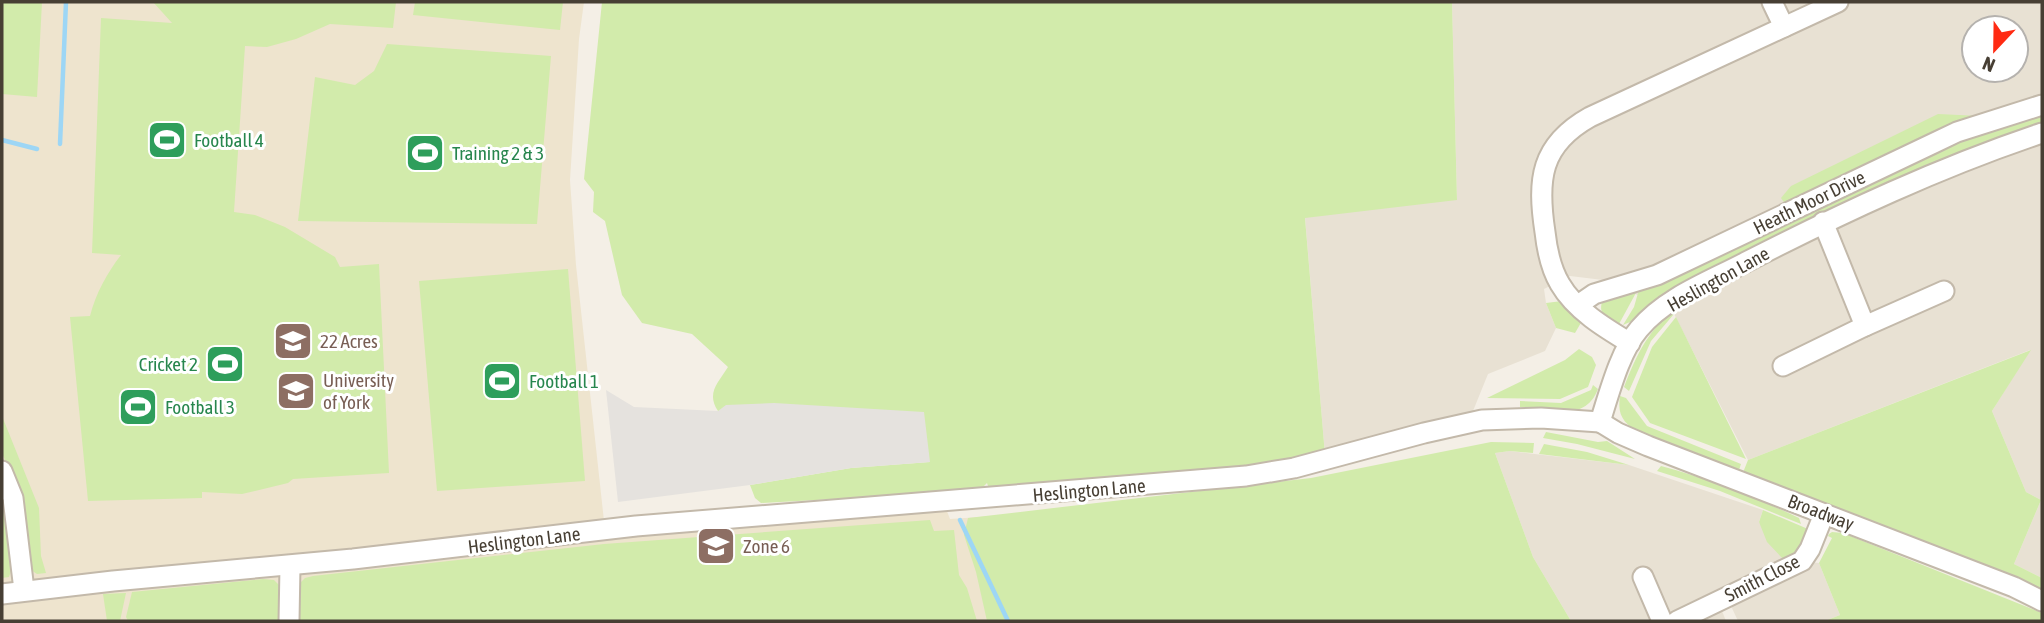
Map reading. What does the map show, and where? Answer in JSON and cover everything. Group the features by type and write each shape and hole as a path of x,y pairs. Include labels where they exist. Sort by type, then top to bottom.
{"street":[{"path":"1772,2 1784,27"},
{"path":"1630,343 1599,323 1559,284 1548,251 1541,198 1542,176 1554,147 1563,135 1590,117 1838,2"},
{"name":"Heath Moor Drive","path":"1578,305 1594,294 1657,275 1934,142 2042,105"},
{"name":"Heslington Lane","path":"2,594 636,526 1246,476 1294,468 1482,420 1541,418 1600,422 1637,331 1650,317 1675,299 1823,222 1931,175 2042,134"},
{"path":"1823,222 1865,326"},
{"path":"1783,366 1944,291"},
{"name":"Broadway","path":"1600,422 1638,442 2014,587 2042,601"},
{"path":"2,471 13,498 24,590"},
{"name":"Smith Close","path":"1677,621 1802,561 1810,549 1824,513"},
{"path":"289,621 290,565"},
{"path":"1643,578 1662,621"}],"shaded area":[{"name":"University of York","path":"2,2 584,2 570,180 576,265 604,521 943,501 950,519 995,516 1014,621 2,621"},
{"path":"1452,2 2042,2 2042,578 2014,564 2041,500 2026,492 1992,411 2030,350 1748,460 1672,310 1603,280 1570,276 1544,289 1546,303 1556,328 1545,351 1488,374 1473,411 1325,455 1305,217 1457,199"},
{"path":"606,390 634,407 718,411 726,405 774,403 924,412 930,462 851,468 750,485 618,502"},
{"path":"1510,451 1629,465 1763,510 1759,522 1783,559 1819,563 1840,615 1825,621 1738,621 1731,606 1722,611 1726,621 1571,621 1533,557 1495,453"}],"green space":[{"path":"2,2 42,2 37,97 2,94"},
{"path":"153,2 396,2 393,28 330,24 296,39 267,47 245,46 234,212 255,215 285,227 335,257 340,267 379,264 389,473 293,479 288,483 242,494 202,492 202,498 88,501 70,317 90,316 102,284 121,255 92,253 101,18 172,23"},
{"path":"415,2 563,2 560,30 413,15"},
{"path":"602,2 1452,2 1457,200 1305,218 1325,455 1290,461 989,489 987,483 979,491 761,503 755,498 750,485 851,468 930,462 718,411 713,393 728,367 692,334 642,323 622,295 605,221 593,212 594,192 584,179"},
{"name":"Training 2 & 3","path":"387,44 551,56 537,224 298,221 315,77 355,85 374,71"},
{"path":"2042,111 2042,124 2005,137 1660,298 1623,325 1634,307 1640,286 1952,140"},
{"path":"1938,114 1981,116 1786,205 1781,198 1791,186"},
{"name":"Football 1","path":"568,269 585,481 437,491 419,281"},
{"path":"1637,291 1619,324 1603,314 1602,302"},
{"path":"1562,301 1582,321 1575,333 1556,328 1546,303"},
{"path":"1672,310 1674,314 1651,341 1629,391 1624,387 1638,355 1655,328"},
{"path":"1676,317 1746,459 1650,423 1632,397 1652,347"},
{"path":"1579,349 1592,357 1596,365 1588,387 1560,399 1487,398 1565,360"},
{"path":"2031,350 1992,411 2026,492 2041,500 2014,564 2042,578 2042,594 1742,475 1748,460"},
{"path":"1593,385 1598,389 1592,400 1575,410 1554,412 1520,407 1520,401 1561,403 1591,390"},
{"path":"1620,396 1626,398 1647,426 1741,464 1739,470 1632,428 1621,414"},
{"path":"2,416 39,508 41,556 46,573 37,574 31,570 12,477 2,453"},
{"path":"1546,432 1598,442 1607,441 1635,459 1543,438"},
{"path":"1491,442 1534,443 1533,453 1495,453 1533,557 1571,621 987,621 964,535 968,518 1311,478"},
{"path":"1544,444 1587,452 1629,465 1539,454"},
{"path":"1661,466 1749,496 1799,518 1801,524 1720,491 1657,471"},
{"path":"2,490 13,565 9,577 2,578"},
{"path":"1763,510 1808,529 1799,547 1788,557 1783,559 1767,542 1759,522"},
{"name":"Zone 6","path":"930,520 934,531 954,530 959,575 967,588 977,621 300,621 300,583 313,576 604,544"},
{"path":"1832,532 1843,533 2042,613 2042,621 1825,621 1840,615 1819,563 1832,538 1828,536"},
{"path":"274,580 280,586 281,621 128,621 126,617 132,592"},
{"path":"126,593 120,621 107,621 103,594"}],"waterway":[{"path":"60,144 66,2"},
{"path":"2,140 37,149"},
{"path":"960,520 1008,621"}],"place":[{"name":"Football 4","path":"167,140"},
{"name":"Training 2 & 3","path":"425,153"},
{"name":"22 Acres","path":"293,341"},
{"name":"Cricket 2","path":"225,364"},
{"name":"Football 1","path":"502,381"},
{"name":"University of York","path":"296,391"},
{"name":"Football 3","path":"138,407"},
{"name":"Zone 6","path":"716,546"}]}
